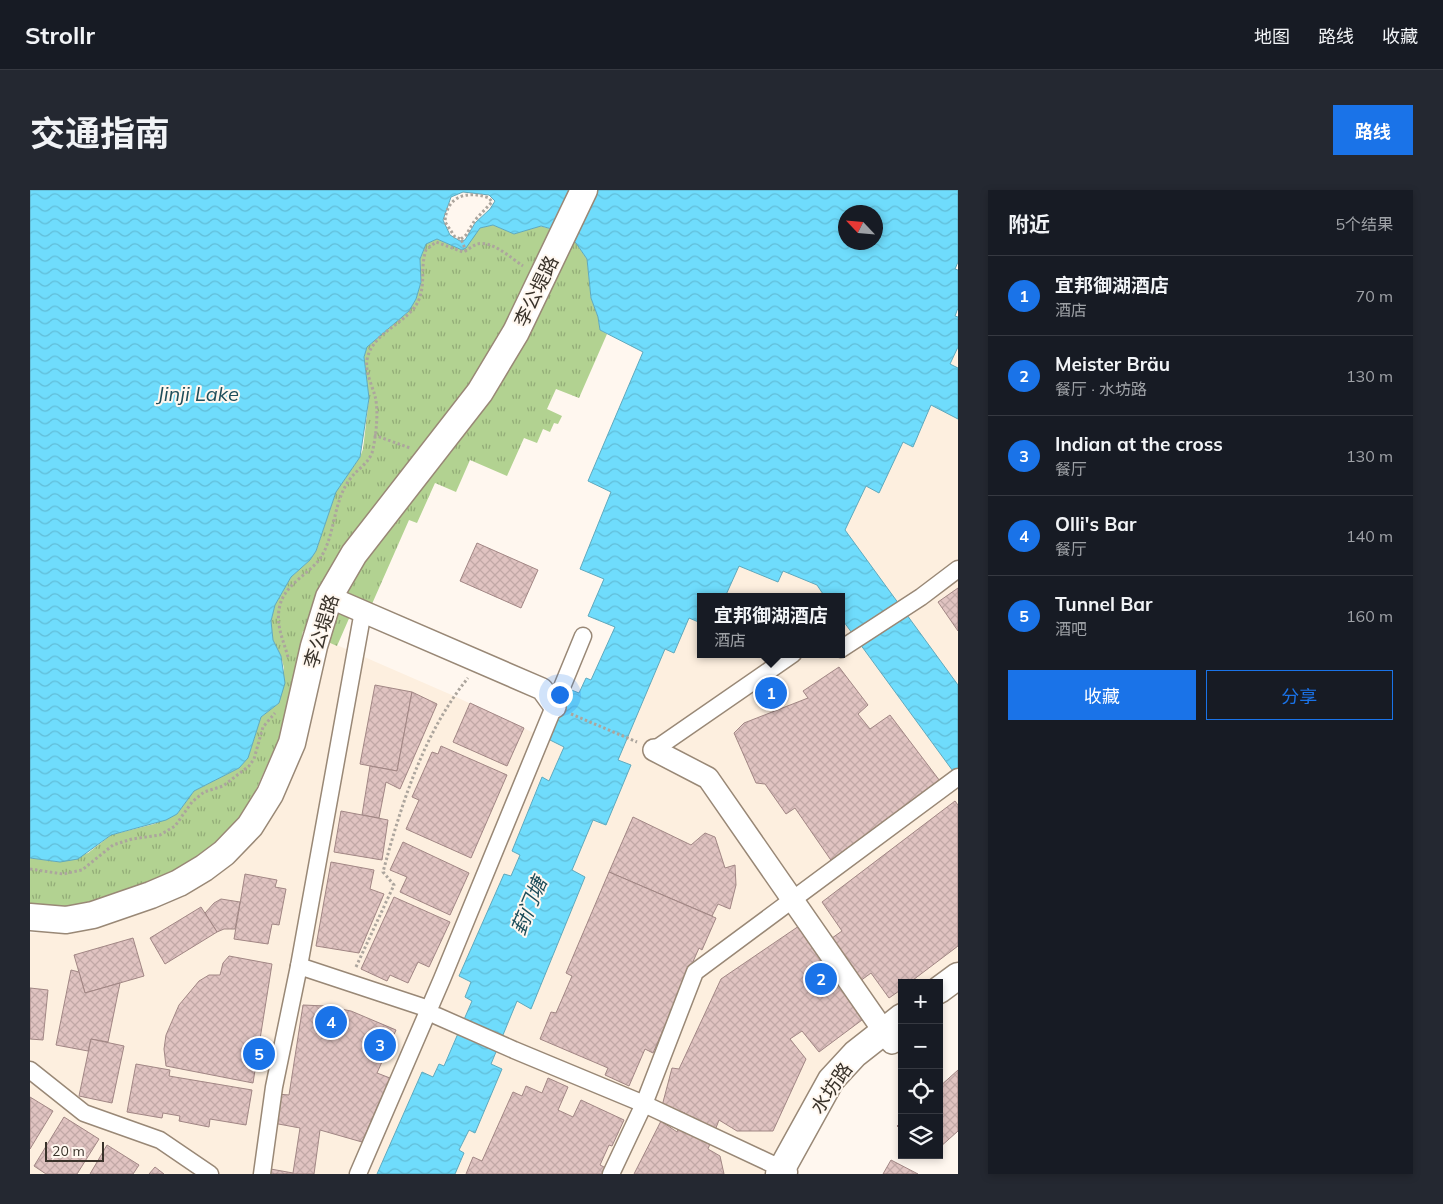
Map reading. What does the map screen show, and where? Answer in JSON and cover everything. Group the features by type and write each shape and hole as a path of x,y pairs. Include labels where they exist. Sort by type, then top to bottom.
{"street":[{"name":"李公堤路","path":"30,917 66,920 118,908 179,883 204,868 242,836 270,794 292,743 302,708 314,646 329,597 354,554 480,392 516,332 584,190"},
{"path":"845,646 921,597 958,569"},
{"path":"329,597 542,688 555,707"},
{"path":"262,1174 274,1087 299,966 363,611"},
{"path":"358,1174 415,1042 433,1012 442,979 583,636"},
{"path":"787,658 654,750 708,778 791,900 895,1032"},
{"path":"611,1174 644,1104 695,972 955,780"},
{"path":"299,966 433,1012 514,1050 644,1104 787,1173"},
{"path":"943,987 958,976"},
{"path":"943,1005 958,995"},
{"name":"水坊路","path":"787,1173 839,1098 895,1032"},
{"path":"30,1070 84,1113 160,1140 210,1174"}],"path":[{"path":"457,197 490,198 492,202 475,220 462,239 455,237 445,222 450,204 457,197"},
{"path":"462,239 466,250"},
{"path":"288,660 278,620 280,603 292,585 319,559 330,534 341,496 350,478 366,464 372,453 376,399 366,362 372,345 398,325 415,308 423,287 424,256 430,244 436,242 458,252 483,243 494,247 525,268 544,275"},
{"path":"374,435 432,456"},
{"path":"350,982 394,885 383,872 403,800 454,696 481,662"},
{"path":"555,707 654,750"},
{"path":"30,869 63,874 82,870 113,845 132,839 160,835 175,826 192,802 204,792 223,786 249,766 254,759 264,728 277,710"}],"shaded area":[{"path":"958,347 958,685 845,530 866,486 879,492 903,442 913,447"},
{"path":"739,565 778,582 783,571 817,585 822,593 727,593"},
{"path":"689,618 697,621 697,658 845,658 845,623 958,778 958,962 936,979 898,979 898,1011 769,1174 455,1174 464,1154 459,1151 469,1130 475,1133 502,1069 490,1064 517,1001 531,1009 585,878 571,870 593,820 605,825 631,766 618,760 665,649 674,652"},
{"path":"323,639 454,696 564,747 549,781 541,777 512,851 520,855 511,877 505,874 459,976 471,982 472,1001 443,1066 433,1077 422,1072 377,1174 30,1174 30,933 101,926 158,908 185,896 205,883 241,854 257,834"}],"green space":[{"path":"493,225 514,234 540,226 559,231 576,243 587,259 591,298 598,317 600,330 607,334 579,398 556,389 547,409 562,416 558,424 554,423 550,432 543,429 537,443 524,438 507,476 470,460 456,492 435,483 417,523 409,520 368,613 354,607 337,646 303,631 287,715 279,738 248,808 221,841 173,876 85,908 30,908 30,858 60,862 88,853 111,835 154,824 177,814 194,791 239,768 248,758 261,717 279,703 284,668 281,656 273,640 271,621 275,605 291,577 310,560 316,551 336,492 360,457 363,449 369,398 364,357 367,347 409,311 416,299 421,282 420,259 426,244 437,239 462,250 480,228"}],"water":[{"name":"Jinji Lake","path":"30,190 958,190 958,262 955,269 958,270 958,308 955,316 958,317 958,347 950,364 958,368 958,419 931,405 913,447 903,442 879,493 866,486 845,530 958,685 958,778 845,623 845,593 822,593 817,585 783,571 778,582 739,566 727,593 697,593 697,621 689,618 674,653 665,649 618,760 631,765 606,825 593,820 572,870 585,877 531,1009 517,1001 491,1064 502,1069 475,1133 469,1130 459,1150 464,1153 455,1174 377,1174 422,1072 433,1077 439,1064 444,1066 472,1001 465,997 471,982 459,976 504,874 511,876 520,855 512,851 542,777 549,781 564,747 548,739 569,689 579,693 586,678 591,680 615,627 588,616 604,579 580,569 611,492 588,481 643,352 600,330 598,317 591,298 587,259 576,243 559,231 541,226 514,234 493,225 480,228 466,248 462,250 437,239 426,244 420,259 421,282 416,299 409,311 367,347 364,357 369,398 360,457 336,492 316,551 310,560 291,577 275,605 271,621 273,640 281,656 285,683 279,703 261,717 248,758 239,768 194,791 177,814 166,820 111,835 78,859 60,862 30,858","holes":["463,192 489,195 495,201 490,209 475,223 465,240 460,241 450,235 443,220 451,197"]}],"building":[{"path":"477,543 538,570 521,608 460,581"},
{"path":"958,588 958,631 938,602"},
{"path":"839,667 868,705 858,714 870,729 890,715 946,789 837,869 795,808 786,814 765,784 756,783 734,733 744,723 808,698 803,691"},
{"path":"375,685 412,692 397,771 360,764"},
{"path":"412,692 437,704 400,789 386,782 379,818 362,815 370,766 397,771"},
{"path":"470,703 524,728 507,766 453,742"},
{"path":"441,746 507,775 471,858 406,829 419,800 412,797 432,752 438,754"},
{"path":"955,801 958,805 958,946 914,979 898,979 898,992 889,998 871,973 848,990 866,1017 819,1052 802,1031 790,1039 806,1059 773,1131 737,1131 719,1120 708,1149 720,1156 724,1174 634,1174 661,1121 677,1132 685,1113 662,1106 672,1068 679,1069 721,979 799,926 815,950 842,931 822,902"},
{"path":"341,811 388,820 382,860 334,852"},
{"path":"633,817 691,845 705,833 715,837 725,868 735,865 736,885 730,909 718,904 712,916 609,872"},
{"path":"403,842 469,873 450,915 400,892 407,877 390,870"},
{"path":"331,862 374,870 370,889 384,894 359,953 316,946"},
{"path":"609,872 716,918 702,950 699,948 653,1053 645,1049 629,1086 605,1075 608,1068 540,1039 551,1012 556,1013 572,976 566,973"},
{"path":"245,874 277,880 275,887 286,889 279,925 272,924 268,944 234,939"},
{"path":"394,897 450,922 429,967 418,962 408,983 390,975 387,981 361,969"},
{"path":"221,899 240,902 235,929 224,929 217,932 205,913 214,903"},
{"path":"201,907 217,932 165,964 150,938"},
{"path":"133,938 144,976 85,993 74,955"},
{"path":"229,956 272,964 253,1083 166,1066 164,1049 166,1035 179,1005 199,981 209,975 220,975 223,963"},
{"path":"71,970 79,972 85,993 120,983 108,1042 91,1039 88,1051 56,1045"},
{"path":"30,988 48,990 43,1040 30,1039"},
{"path":"303,1005 325,1006 351,1011 396,1030 377,1073 390,1078 362,1142 320,1130 314,1174 264,1174 265,1168 293,1173 300,1128 273,1123 277,1094 289,1095"},
{"path":"91,1039 124,1046 112,1103 79,1096"},
{"path":"136,1064 170,1070 169,1076 252,1090 246,1125 210,1119 209,1127 179,1121 180,1116 163,1113 162,1118 127,1112"},
{"path":"958,1070 958,1131 943,1144 943,1114 943,1083"},
{"path":"548,1078 568,1087 558,1110 573,1117 581,1100 624,1120 612,1146 609,1145 600,1165 606,1168 603,1174 466,1174 473,1157 482,1161 513,1092 522,1096 526,1086 542,1093"},
{"path":"30,1097 53,1111 30,1149"},
{"path":"64,1117 99,1139 77,1174 46,1174 34,1166"},
{"path":"107,1145 139,1165 133,1174 90,1174"},
{"path":"891,1160 918,1174 883,1174"},
{"path":"155,1167 164,1174 149,1174"}],"place":[{"name":"宜邦御湖酒店","path":"771,693"},
{"name":"Meister Bräu","path":"821,979"},
{"name":"Olli's Bar","path":"331,1022"},
{"name":"Indian at the cross","path":"380,1045"},
{"name":"Tunnel Bar","path":"259,1054"}],"water label":[{"name":"葑门塘","path":"529,906"}]}
